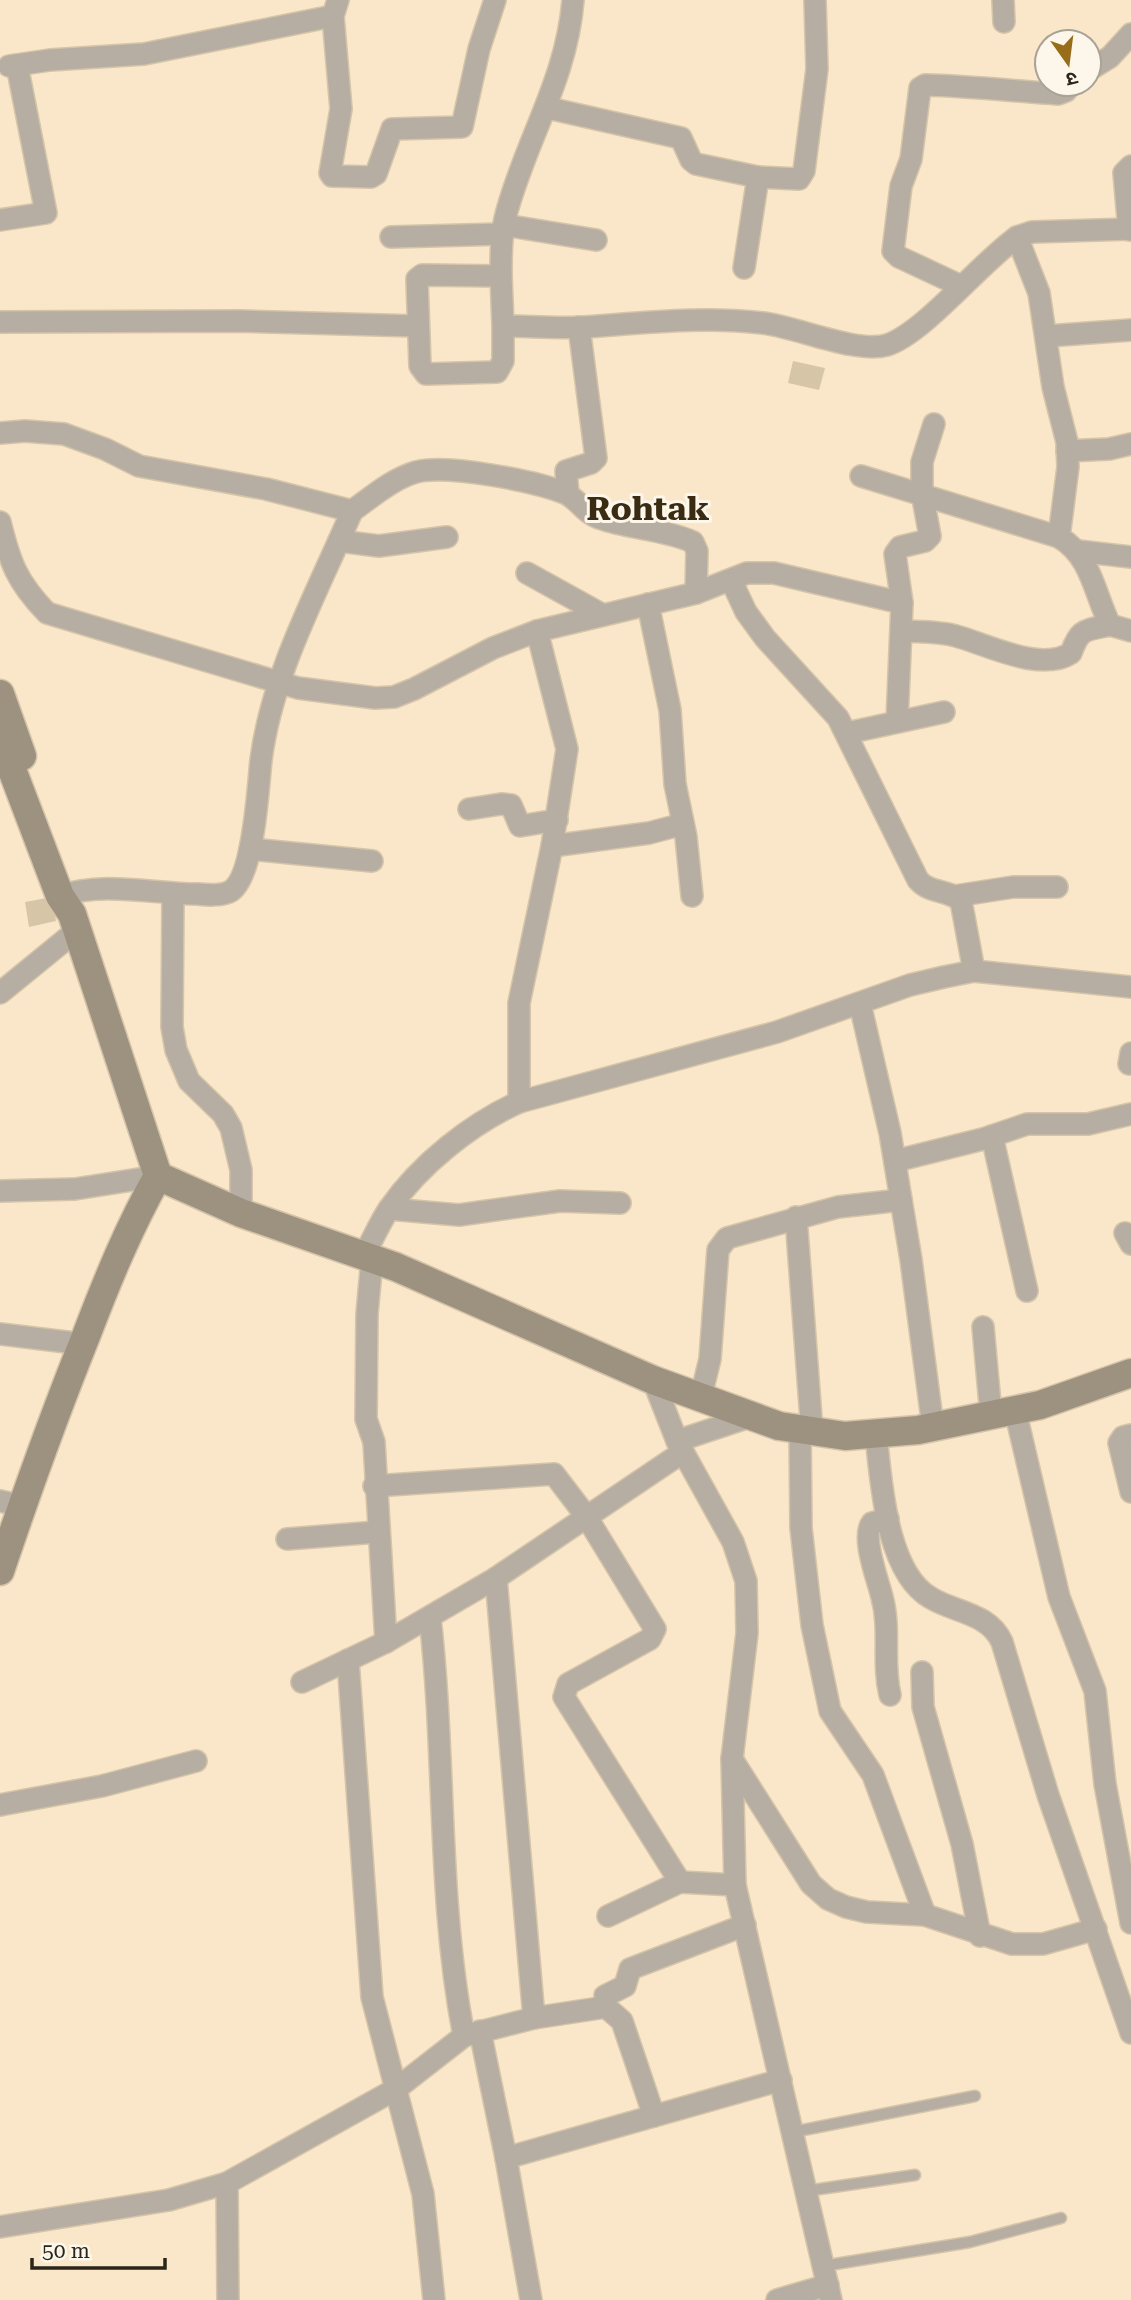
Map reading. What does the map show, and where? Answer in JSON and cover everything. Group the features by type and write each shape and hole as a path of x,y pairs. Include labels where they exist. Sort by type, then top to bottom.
{"street":[{"path":"0,220 46,213 13,66 144,54 336,8 341,109 330,173 332,176 371,177 376,173 392,128 462,127 479,49 495,0"},
{"path":"501,276 419,276 417,326 420,366 426,374 498,372 503,361 501,276 506,212 548,108 564,54 573,0"},
{"path":"548,108 681,138 691,160 696,164 758,177 793,180 802,176 804,171 817,69 815,0"},
{"path":"1003,0 1004,22"},
{"path":"1103,61 1131,34"},
{"path":"961,286 899,257 893,251 901,187 911,159 920,88 925,85 1033,91"},
{"path":"503,326 579,327 727,319 779,325 853,346 886,345 913,331 1017,237 1032,232 1130,230 1124,173 1131,166"},
{"path":"744,268 758,177"},
{"path":"391,236 504,230 596,240"},
{"path":"1017,237 1039,293 1067,451 1059,537"},
{"path":"0,322 240,321 417,326"},
{"path":"568,494 566,471 591,463 596,458 579,327"},
{"path":"1047,336 1131,330"},
{"path":"897,722 902,603 895,554 900,547 925,541 930,536 922,493 922,462 934,424"},
{"path":"0,433 25,431 65,434 105,449 139,466 266,489 352,511"},
{"path":"1067,451 1108,449 1131,444"},
{"path":"0,993 70,908 128,889 173,894 228,893 241,879 250,849 262,753 279,683 352,511 392,482 416,472 440,469 537,485 568,494 586,513 601,519 693,542 697,551 696,593"},
{"path":"861,476 1059,537 1078,551 1131,557"},
{"path":"0,522 13,569 25,590 47,613 279,683 375,698 394,697 493,648 537,631 696,593 747,573 774,573 902,603"},
{"path":"340,541 379,547 447,537"},
{"path":"1078,551 1110,625"},
{"path":"527,573 603,615"},
{"path":"731,580 747,612 765,638 838,718 918,880 931,890 955,896 1013,887 1057,887"},
{"path":"648,604 670,710 675,784 692,896"},
{"path":"902,631 955,635 1013,656 1060,658 1071,653 1073,642 1081,632 1110,625 1131,631"},
{"path":"519,1102 519,1003 557,820 567,749 537,631"},
{"path":"0,694 158,1176 135,1216 83,1344 11,1503 0,1571"},
{"path":"847,733 944,712"},
{"path":"0,738 70,908"},
{"path":"469,809 501,804 511,806 520,826 557,820"},
{"path":"552,846 649,833 683,824"},
{"path":"250,849 372,861"},
{"path":"173,894 173,1027 176,1049 189,1081 223,1114 232,1128 241,1170 240,1213"},
{"path":"955,896 965,908 974,971"},
{"path":"386,1642 374,1486 374,1441 366,1419 368,1258 389,1209 412,1181 454,1143 490,1115 519,1102 777,1032 910,985 974,971 1131,987"},
{"path":"860,1004 895,1161 933,1427"},
{"path":"895,1161 992,1136 1027,1124 1088,1124 1131,1114"},
{"path":"992,1136 1027,1291"},
{"path":"0,1191 75,1189 158,1176 240,1213 396,1267 653,1380 752,1416 806,1431 845,1437 933,1427 1040,1405 1131,1373"},
{"path":"701,1396 710,1359 718,1250 727,1238 796,1217 856,1204 901,1200"},
{"path":"389,1209 459,1215 560,1201 620,1203"},
{"path":"796,1217 806,1431 798,1483 812,1625 830,1712 845,1738 864,1758 873,1775 925,1915"},
{"path":"983,1327 1003,1412 1059,1597 1095,1692 1107,1794 1131,1923"},
{"path":"0,1334 83,1344"},
{"path":"653,1380 680,1447 733,1542 746,1581 747,1633 732,1759 735,1885 828,2284 777,2300"},
{"path":"302,1682 430,1618 496,1578 680,1447 752,1416"},
{"path":"876,1435 888,1518 902,1562 915,1584 929,1598 981,1619 998,1633 1048,1795 1131,2033"},
{"path":"1131,1435 1123,1437 1119,1443 1131,1492"},
{"path":"374,1486 554,1474 586,1516 655,1629 649,1639 568,1684 564,1697 680,1882"},
{"path":"888,1518 872,1523 867,1537 886,1615 885,1676 890,1695"},
{"path":"287,1539 377,1532"},
{"path":"496,1578 534,2018"},
{"path":"430,1618 439,1700 443,1840 454,1976 506,2158 531,2300"},
{"path":"348,1660 372,1997 423,2194 434,2300"},
{"path":"922,1672 923,1707 962,1844 980,1936"},
{"path":"732,1759 811,1884 828,1899 867,1912 925,1915 980,1936 1028,1946 1096,1929"},
{"path":"0,1805 102,1786 196,1761"},
{"path":"608,1916 680,1882 735,1885"},
{"path":"654,2116 622,2021 606,2007 604,1996 625,1986 630,1969 745,1925"},
{"path":"0,2227 169,2200 227,2183 396,2089 472,2033 534,2018 606,2007"},
{"path":"506,2158 781,2080"},
{"path":"227,2183 229,2300"}],"lane":[{"path":"793,2132 975,2096"},
{"path":"806,2191 915,2175"},
{"path":"828,2284 1061,2218"}],"building":[{"path":"793,361 825,368 819,390 788,383"},
{"path":"52,897 56,921 29,927 25,902"}],"district":[{"name":"Rohtak","path":"648,508"}]}
